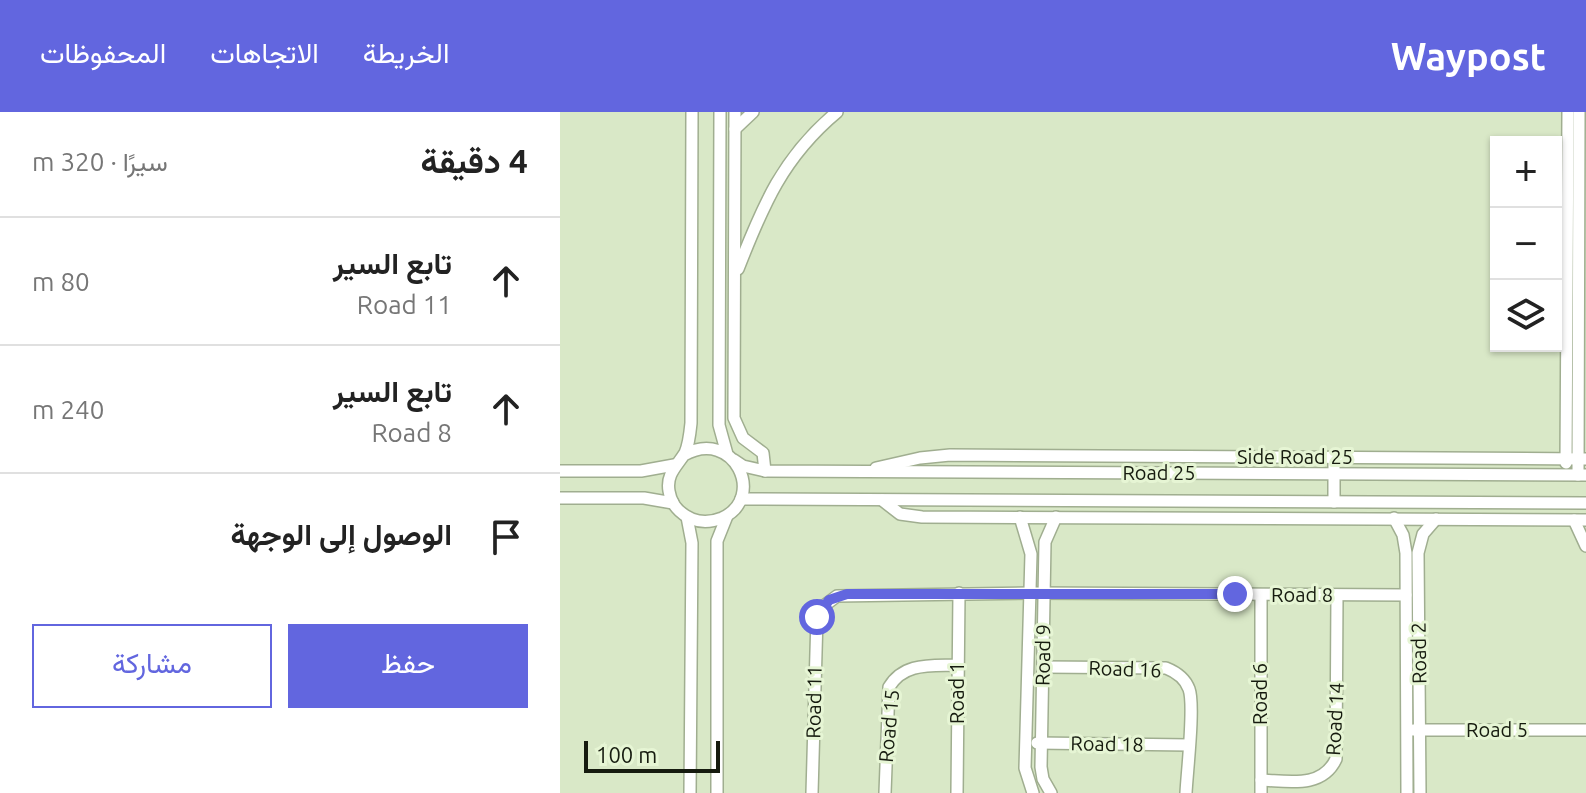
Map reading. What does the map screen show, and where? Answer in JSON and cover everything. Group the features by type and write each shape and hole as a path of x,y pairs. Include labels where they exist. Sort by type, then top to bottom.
{"street":[{"path":"684,455 691,423 692,112"},
{"path":"717,793 717,541 727,516 741,499 743,485 741,472 730,457 719,425 720,112"},
{"path":"735,112 734,418 743,438 763,453 765,471"},
{"path":"735,129 753,112"},
{"path":"734,277 763,204 779,176 798,149 837,112"},
{"path":"1568,112 1573,177 1577,475"},
{"path":"1577,459 1582,234 1573,177 1579,112"},
{"path":"727,516 707,522 687,517 673,503 669,477 674,465 684,455 705,448 730,457"},
{"path":"1058,456 1058,473"},
{"name":"Road 25","path":"730,457 743,466 765,471 1577,475"},
{"path":"1334,457 1334,502"},
{"name":"Side Road 25","path":"863,472 920,458 1577,459"},
{"path":"560,471 641,471 674,465"},
{"path":"560,498 644,498 673,503"},
{"name":"Road 25","path":"741,499 1586,503"},
{"path":"882,500 890,508 910,516 1580,520 1586,546"},
{"path":"1490,519 1491,503"},
{"path":"687,517 692,543 690,793"},
{"name":"Road 9","path":"1020,517 1031,554 1025,768 1033,793"},
{"name":"Road 9","path":"1051,793 1043,779 1041,743 1045,542 1056,517"},
{"name":"Road 2","path":"1394,518 1405,544 1420,793"},
{"name":"Road 2","path":"1407,793 1414,730 1418,553 1423,534 1436,519"},
{"name":"Road 1","path":"957,793 959,593"},
{"name":"Road 11","path":"812,793 816,628 821,608 829,600 847,594 909,594"},
{"name":"Road 8","path":"909,594 1406,595"},
{"name":"Road 6","path":"1261,595 1261,787"},
{"name":"Road 14","path":"1261,787 1317,780 1325,776 1336,759 1337,595"},
{"name":"Road 15","path":"885,793 889,687 895,677 905,670 957,665"},
{"name":"Road 16","path":"1043,667 1166,668 1176,672 1183,679 1191,697 1186,793"},
{"name":"Road 5","path":"1414,730 1586,730"},
{"name":"Road 18","path":"1025,743 1189,745"}],"route":[{"path":"817,617 829,600 847,594 1235,594"}]}
